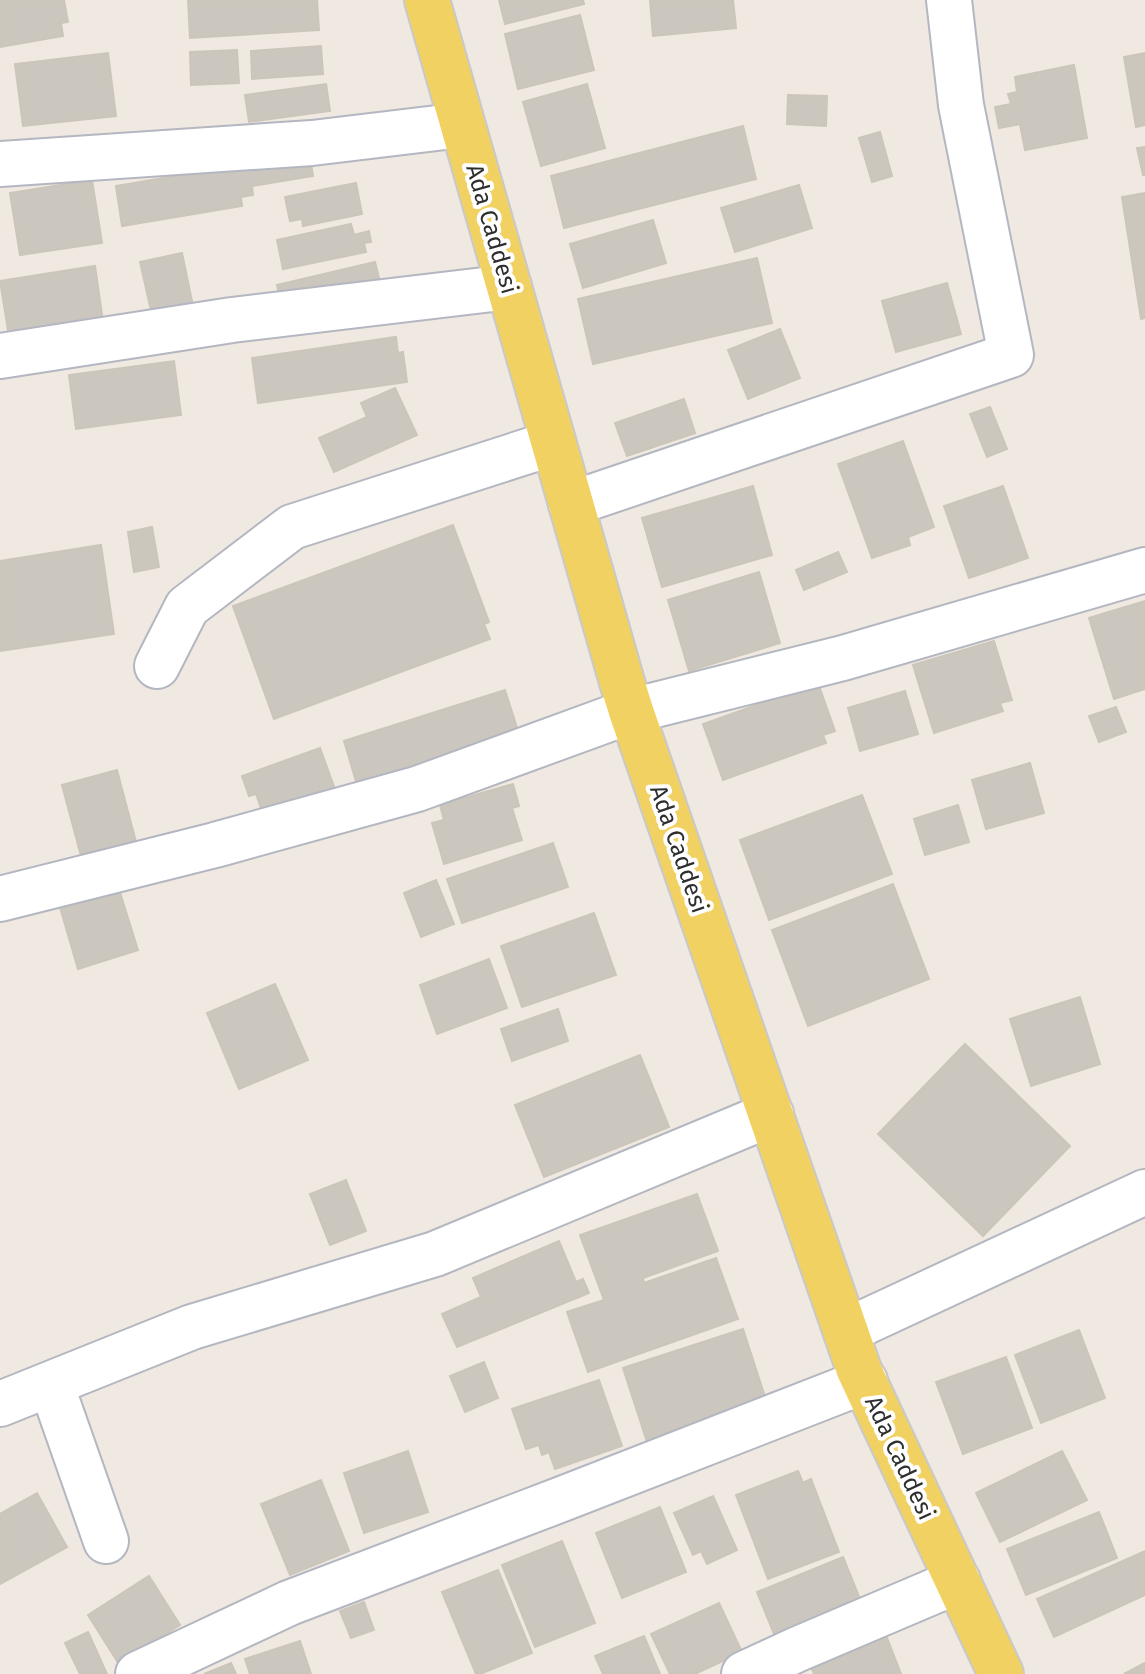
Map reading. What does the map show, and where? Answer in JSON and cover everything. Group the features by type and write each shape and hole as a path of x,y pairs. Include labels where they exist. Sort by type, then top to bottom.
{"main road":[{"name":"Ada Caddesi","path":"427,0 631,711 865,1381 1001,1674"}],"street":[{"path":"571,504 1011,355 961,105 949,0"},
{"path":"0,164 312,143 462,125"},
{"path":"0,356 232,320 509,287"},
{"path":"157,666 187,607 292,527 553,443"},
{"path":"0,899 215,845 417,789 631,711 843,658 1145,570"},
{"path":"0,1404 192,1327 435,1254 771,1114"},
{"path":"846,1331 1145,1192"},
{"path":"138,1674 289,1603 865,1381"},
{"path":"51,1384 106,1541"},
{"path":"744,1674 958,1581"}],"building":[{"path":"0,0 64,0 68,22 61,23 63,36 0,47"},
{"path":"188,0 317,0 319,30 190,38"},
{"path":"499,0 583,0 584,4 505,24"},
{"path":"650,0 733,0 736,28 653,36"},
{"path":"580,15 594,70 518,89 505,34"},
{"path":"321,46 323,74 252,79 251,51"},
{"path":"237,50 239,83 191,85 190,52"},
{"path":"108,53 116,116 23,126 15,64"},
{"path":"1145,53 1145,125 1136,127 1124,57"},
{"path":"1074,65 1087,138 1025,150 1020,124 999,128 995,107 1011,104 1008,94 1017,92 1015,77"},
{"path":"326,84 330,111 249,122 245,95"},
{"path":"587,84 605,148 541,166 523,102"},
{"path":"788,95 827,96 826,126 787,124"},
{"path":"743,126 756,179 564,228 551,176"},
{"path":"880,132 892,176 872,182 859,138"},
{"path":"1145,147 1145,175 1143,175 1137,148"},
{"path":"309,153 313,176 252,186 253,195 241,197 242,206 122,226 116,186"},
{"path":"92,180 102,243 20,255 10,193"},
{"path":"356,183 362,214 303,226 302,219 290,221 285,197"},
{"path":"799,185 812,228 735,252 721,208"},
{"path":"1145,193 1145,318 1141,319 1122,197"},
{"path":"653,220 666,263 583,288 570,244"},
{"path":"351,224 354,235 369,231 371,242 364,243 366,252 283,269 277,240"},
{"path":"182,253 193,306 152,315 140,262"},
{"path":"757,258 772,323 593,364 578,299"},
{"path":"375,262 383,294 283,310 277,285"},
{"path":"95,266 103,322 9,336 0,281"},
{"path":"947,283 961,334 896,352 882,301"},
{"path":"780,329 800,378 748,399 728,350"},
{"path":"396,337 398,353 403,352 407,382 258,403 252,358"},
{"path":"174,361 181,415 76,429 69,375"},
{"path":"395,388 417,435 334,472 319,438 367,417 361,403"},
{"path":"684,399 695,433 627,456 615,423"},
{"path":"990,407 1007,449 987,457 970,414"},
{"path":"903,441 934,527 908,537 910,545 872,558 838,464"},
{"path":"753,486 772,555 662,587 642,518"},
{"path":"1003,486 1028,558 969,578 944,506"},
{"path":"453,525 489,622 484,624 490,639 274,719 233,606"},
{"path":"152,527 159,567 134,572 128,532"},
{"path":"101,545 114,634 0,651 0,561"},
{"path":"838,552 847,572 804,590 796,570"},
{"path":"759,572 780,643 689,671 668,600"},
{"path":"1145,601 1145,689 1114,699 1089,618"},
{"path":"994,641 1012,700 1000,703 1003,711 934,733 913,665"},
{"path":"818,683 835,731 823,735 826,743 723,780 703,724"},
{"path":"505,690 520,737 358,788 344,741"},
{"path":"905,691 918,734 860,751 848,708"},
{"path":"1116,707 1126,732 1099,742 1089,716"},
{"path":"320,748 337,795 265,820 256,794 249,796 242,776"},
{"path":"1030,763 1044,813 986,829 972,780"},
{"path":"117,770 136,842 81,856 62,785"},
{"path":"513,784 519,806 512,808 522,840 444,864 432,823 444,820 440,805"},
{"path":"862,795 892,874 769,920 740,840"},
{"path":"958,805 969,842 925,855 914,819"},
{"path":"553,843 568,887 462,923 447,879"},
{"path":"436,880 454,924 421,937 404,893"},
{"path":"893,884 929,979 808,1026 772,930"},
{"path":"118,886 138,950 78,969 59,904"},
{"path":"594,913 616,975 522,1007 501,946"},
{"path":"489,959 507,1008 437,1034 420,985"},
{"path":"275,984 308,1060 239,1089 207,1013"},
{"path":"1080,997 1100,1064 1031,1086 1010,1019"},
{"path":"558,1009 568,1041 512,1061 501,1029"},
{"path":"965,1044 1070,1146 983,1236 878,1134"},
{"path":"640,1055 669,1127 544,1177 515,1105"},
{"path":"346,1180 366,1231 330,1245 310,1194"},
{"path":"697,1194 718,1251 643,1278 644,1283 716,1258 738,1319 588,1372 567,1312 604,1300 580,1235"},
{"path":"559,1241 576,1282 583,1279 589,1293 457,1347 442,1314 481,1297 473,1278"},
{"path":"743,1329 768,1406 648,1445 623,1368"},
{"path":"1079,1330 1105,1398 1041,1423 1015,1355"},
{"path":"1006,1357 1032,1428 963,1454 936,1382"},
{"path":"484,1362 498,1398 465,1412 450,1376"},
{"path":"599,1380 622,1446 555,1469 549,1452 542,1455 539,1445 526,1449 512,1409"},
{"path":"408,1451 428,1512 364,1533 344,1473"},
{"path":"1062,1451 1087,1500 1000,1542 976,1493"},
{"path":"798,1471 803,1483 811,1479 839,1552 768,1579 736,1495"},
{"path":"321,1480 349,1551 290,1575 261,1504"},
{"path":"37,1493 67,1547 0,1584 0,1514"},
{"path":"713,1496 737,1550 707,1564 701,1551 693,1555 674,1513"},
{"path":"660,1507 686,1572 622,1598 596,1533"},
{"path":"1099,1512 1117,1558 1026,1595 1007,1549"},
{"path":"562,1541 595,1623 535,1647 502,1565"},
{"path":"1145,1551 1145,1595 1054,1637 1037,1599"},
{"path":"843,1557 860,1599 774,1634 757,1592"},
{"path":"498,1570 532,1653 476,1674 442,1592"},
{"path":"149,1576 180,1625 119,1664 88,1615"},
{"path":"364,1602 374,1630 351,1638 340,1611"},
{"path":"719,1603 742,1652 695,1674 670,1674 651,1634"},
{"path":"884,1630 901,1674 814,1674 808,1659"},
{"path":"88,1632 107,1674 80,1674 65,1643"},
{"path":"644,1636 660,1674 603,1674 595,1656"},
{"path":"300,1641 311,1674 250,1674 245,1659"},
{"path":"231,1663 236,1674 204,1674"},
{"path":"1145,1663 1145,1674 1124,1674"}]}
